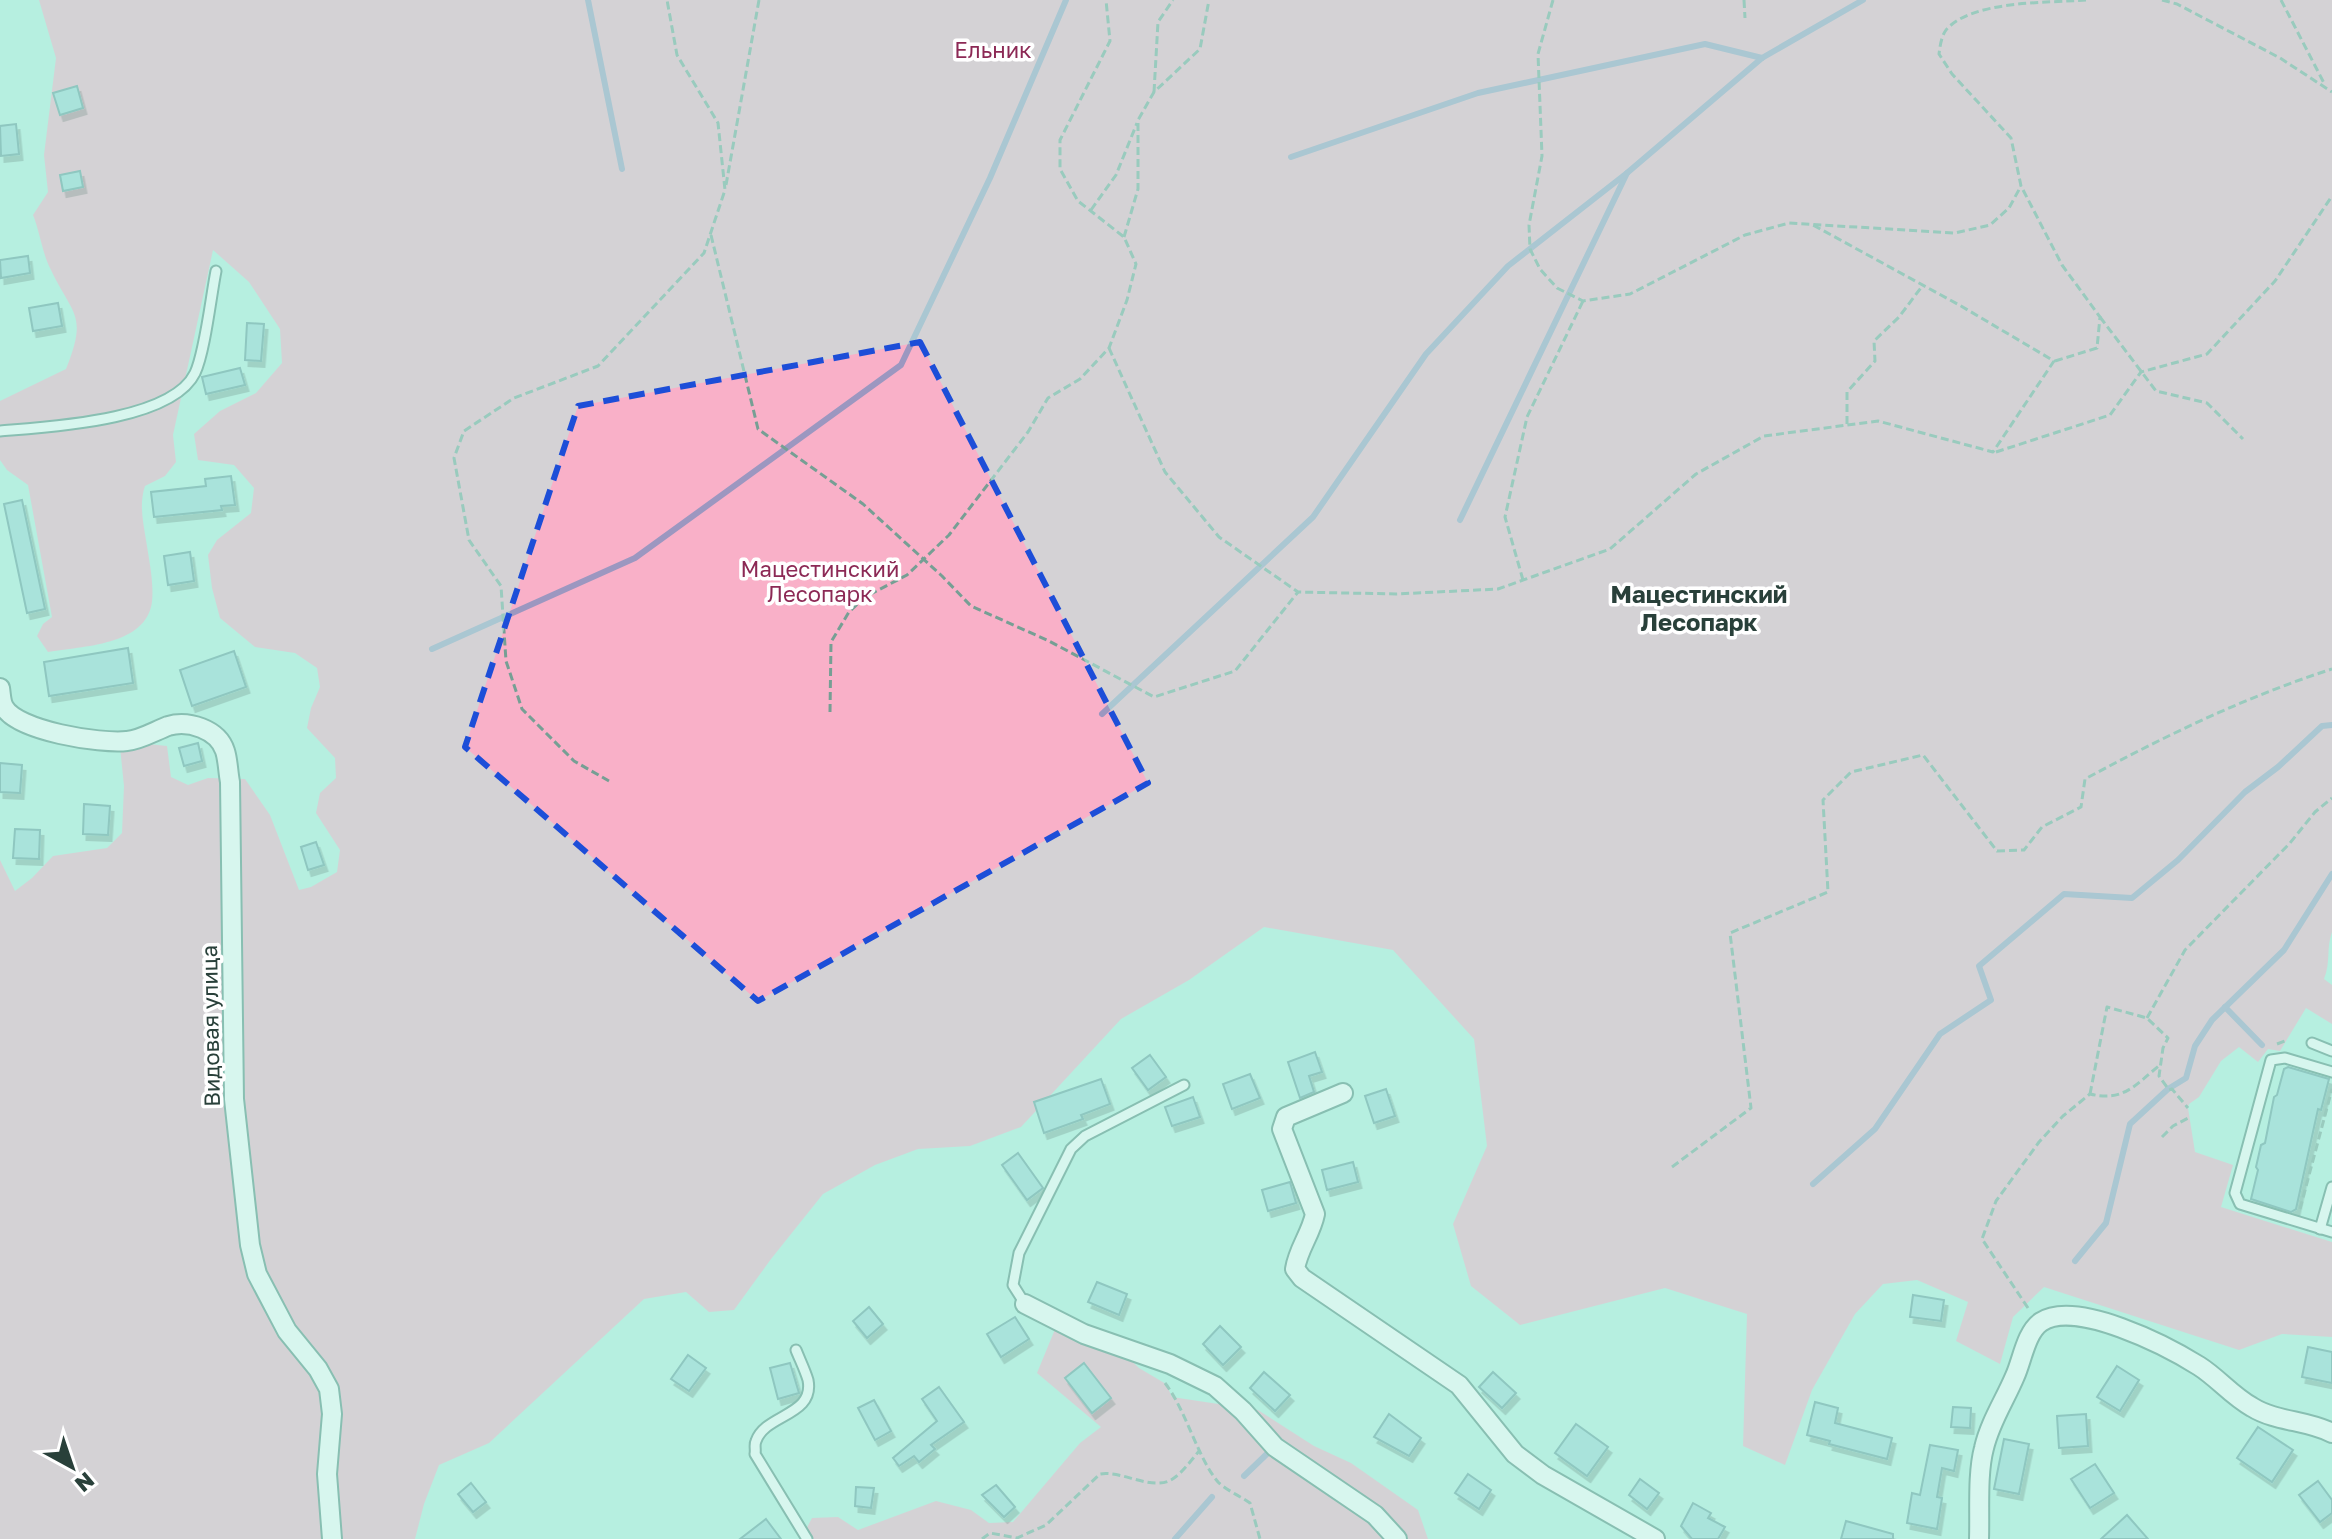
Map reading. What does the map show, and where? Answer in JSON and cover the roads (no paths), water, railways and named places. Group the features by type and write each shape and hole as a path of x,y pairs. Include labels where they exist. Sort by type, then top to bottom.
{"street":[{"name":"Видовая улица","path":"0,688 4,707 19,722 39,729 128,741 181,723 194,725 214,735 225,749 230,782 234,1099 250,1245 257,1274 287,1331 318,1369 329,1389 332,1414 327,1474 332,1539"},
{"path":"1343,1093 1295,1111 1286,1117 1282,1129 1315,1214 1312,1228 1297,1256 1295,1269 1302,1278 1459,1385 1515,1454 1655,1539"},
{"path":"1025,1304 1084,1334 1170,1364 1215,1386 1243,1411 1275,1447 1375,1515 1397,1539"},
{"path":"1979,1539 1983,1451 2031,1334 2039,1323 2052,1317 2070,1315 2126,1330 2200,1367 2252,1408 2275,1418 2332,1433"}],"lane":[{"path":"0,431 69,425 149,408 178,393 195,374 216,271"},
{"path":"2312,1043 2332,1051"},
{"path":"2332,1072 2285,1058 2271,1060 2235,1193 2240,1204 2332,1232"},
{"path":"1025,1304 1013,1285 1019,1253 1071,1149 1085,1136 1184,1085"},
{"path":"2320,1229 2332,1187"},
{"path":"796,1350 808,1380 808,1392 802,1404 766,1427 756,1440 755,1454 807,1539"}],"waterway":[{"path":"588,0 622,169"},
{"path":"432,649 635,558 901,365 990,178 1066,0"},
{"path":"1460,520 1627,173 1762,58 1863,0"},
{"path":"1291,157 1478,93 1705,44 1762,58"},
{"path":"1102,714 1313,517 1426,354 1508,266 1627,173"},
{"path":"1813,1184 1875,1129 1940,1034 1991,1000 1979,966 2064,894 2132,898 2178,860 2245,792 2278,767 2322,726 2332,725"},
{"path":"2075,1261 2106,1223 2130,1124 2168,1089 2186,1078 2195,1046 2212,1020 2284,950 2332,874"},
{"path":"2225,1007 2262,1045"},
{"path":"1244,1476 1273,1448"},
{"path":"1175,1539 1212,1497"}],"district":[{"name":"Мацестинский Лесопарк","path":"1699,607"}],"park label":[{"name":"Ельник","path":"993,49"}]}
